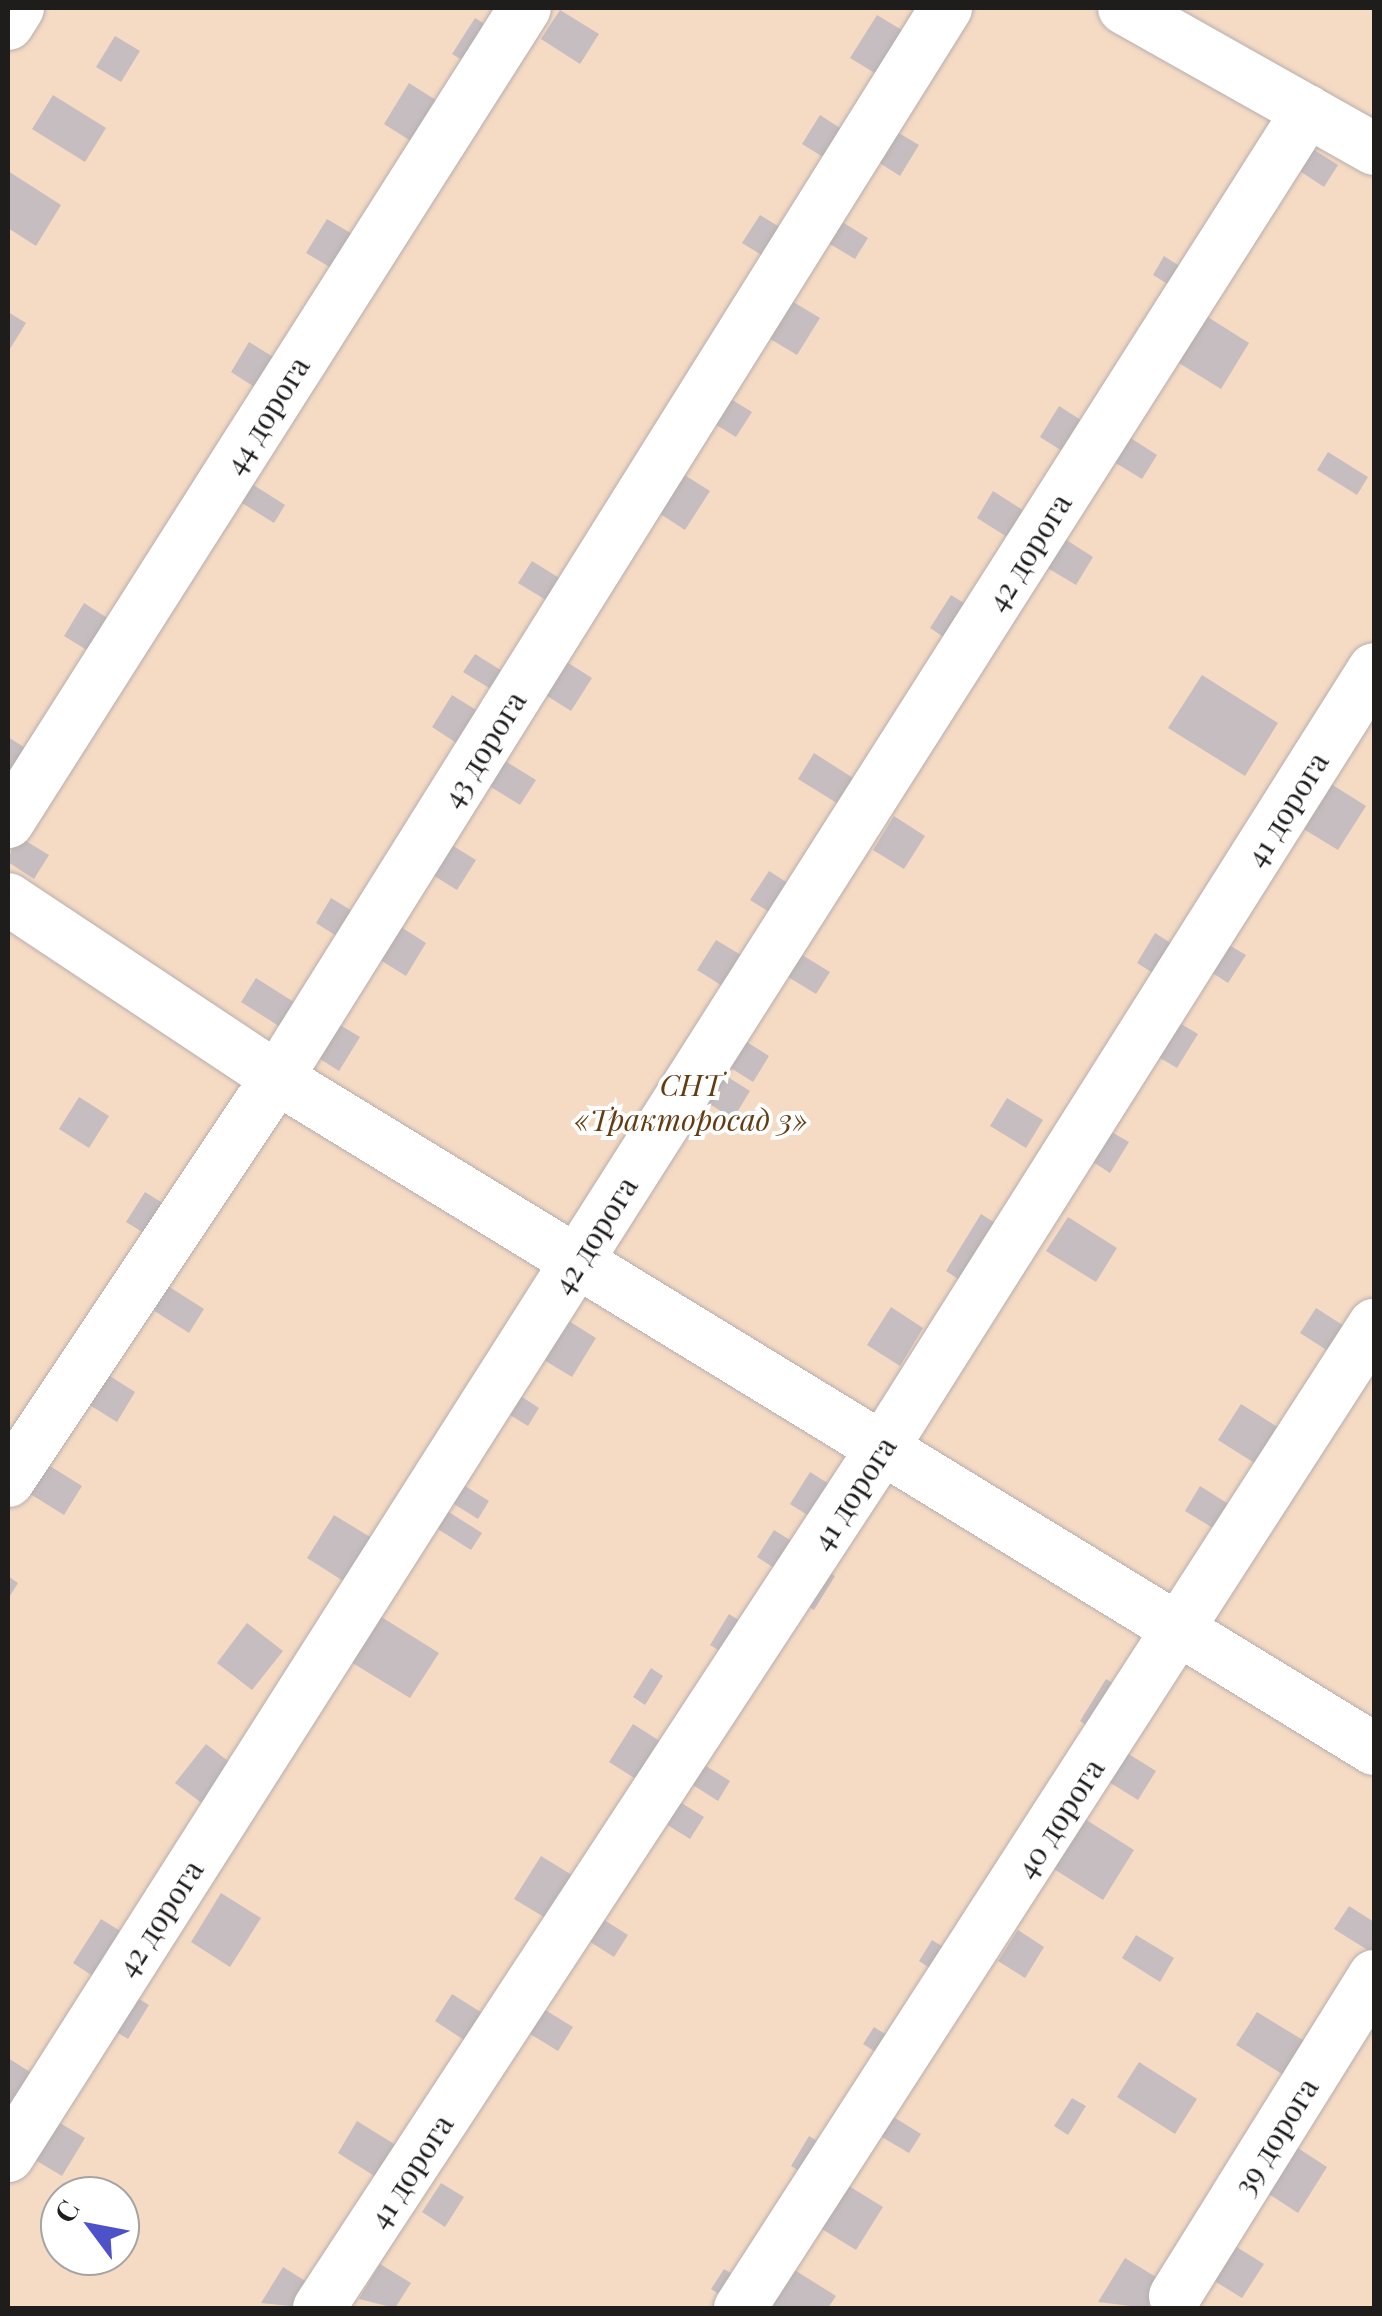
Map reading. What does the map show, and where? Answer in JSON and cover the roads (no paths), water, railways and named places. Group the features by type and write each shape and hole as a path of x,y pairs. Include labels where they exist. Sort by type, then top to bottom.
{"street":[{"path":"8,24 18,8"},
{"name":"44 дорога","path":"8,822 525,8"},
{"name":"43 дорога","path":"8,1482 278,1078 946,8"},
{"path":"1124,8 1374,149"},
{"name":"42 дорога","path":"8,2156 1308,112"},
{"name":"41 дорога","path":"319,2308 885,1444 1374,669"},
{"path":"8,899 278,1078 885,1444 1374,1749"},
{"name":"40 дорога","path":"740,2308 1374,1325"},
{"name":"39 дорога","path":"1174,2296 1374,1976"}],"park label":[{"name":"СНТ «Тракторосад 3»","path":"691,1101"}]}
